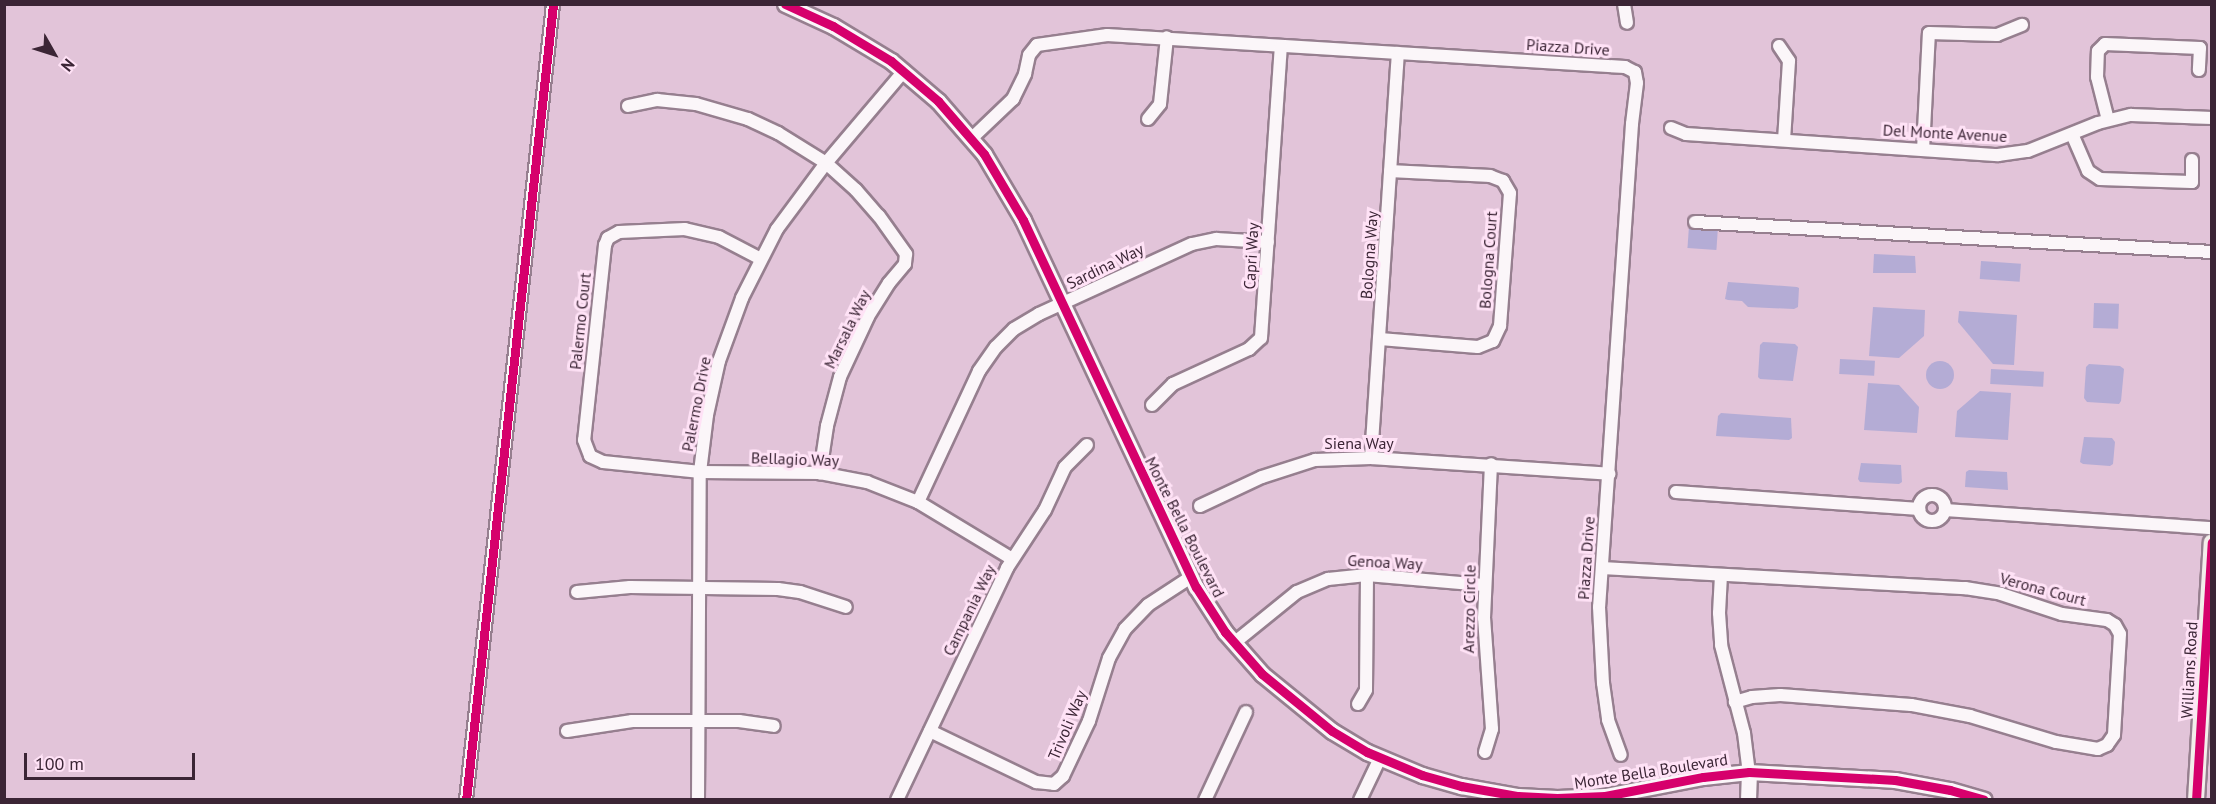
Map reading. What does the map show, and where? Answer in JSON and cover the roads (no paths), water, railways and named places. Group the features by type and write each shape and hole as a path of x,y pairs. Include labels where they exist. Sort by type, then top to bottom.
{"main road":[{"name":"Williams Road","path":"2196,800 2211,542"}],"street":[{"path":"466,800 553,4"},
{"name":"Monte Bella Boulevard","path":"785,4 833,26 904,71 938,101 972,138 1010,196 1191,577 1234,643 1262,674 1300,708 1332,731 1380,758 1461,786 1518,796 1548,798 1605,796 1703,777 1749,772 1895,780 1941,788 1984,800"},
{"path":"1624,4 1627,23"},
{"path":"1923,150 1929,33 1997,35 2022,25"},
{"name":"Piazza Drive","path":"972,138 1012,99 1025,74 1029,55 1037,45 1107,35 1625,66 1635,72 1637,83 1632,124 1599,619 1601,664 1608,720 1621,755"},
{"path":"1148,119 1160,104 1167,37"},
{"path":"2108,120 2097,78 2098,51 2105,44 2200,48 2199,70"},
{"path":"1779,46 1789,61 1784,140"},
{"name":"Capri Way","path":"1152,405 1173,384 1249,349 1261,338 1281,47"},
{"name":"Bologna Way","path":"1371,458 1398,53"},
{"name":"Palermo Drive","path":"698,800 700,472 707,415 720,361 742,298 761,259 794,205 826,163 904,71"},
{"path":"628,106 657,100 724,111 778,133 826,163"},
{"name":"Del Monte Avenue","path":"1671,128 1686,134 2012,154 2042,147 2108,120 2147,114 2211,118"},
{"path":"2072,134 2088,171 2100,178 2192,182 2192,160"},
{"name":"Marsala Way","path":"820,473 827,426 840,377 868,317 907,259 873,209 826,163"},
{"name":"Bologna Court","path":"1380,339 1478,346 1493,341 1500,326 1510,193 1503,181 1490,176 1390,171"},
{"path":"1695,222 2211,252"},
{"name":"Palermo Court","path":"700,472 603,462 594,459 585,448 605,245 608,238 619,232 685,229 719,237 761,259"},
{"name":"Sardina Way","path":"918,502 973,383 987,358 1014,329 1039,314 1063,305 1192,244 1216,239 1268,242"},
{"name":"Campania Way","path":"897,800 1012,559 1041,518 1065,466 1087,445"},
{"name":"Siena Way","path":"1200,506 1289,466 1315,460 1371,458 1491,464 1609,474"},
{"name":"Arezzo Circle","path":"1485,752 1492,729 1484,649 1484,585 1491,464"},
{"name":"Bellagio Way","path":"700,472 820,473 867,482 918,502 1012,559"},
{"path":"1676,492 1919,509"},
{"path":"1934,495 1941,498 1945,510 1941,516 1933,520 1923,517 1919,509 1924,497 1934,495"},
{"path":"1945,510 2211,528"},
{"name":"Verona Court","path":"1602,568 1988,591 2062,614 2107,620 2115,625 2120,634 2114,735 2107,744 2098,749 2064,744 1970,716 1911,705 1780,695 1752,697 1735,702"},
{"path":"1358,704 1366,690 1367,575"},
{"name":"Genoa Way","path":"1234,643 1307,586 1338,576 1367,575 1484,585"},
{"path":"1721,575 1719,613 1721,645 1744,733 1749,772 1748,800"},
{"name":"Trivoli Way","path":"930,731 1036,782 1054,784 1063,776 1089,721 1109,658 1125,629 1154,600 1191,577"},
{"path":"577,592 630,587 790,590 846,607"},
{"path":"1204,800 1246,712"},
{"path":"567,730 616,722 698,721 774,726"},
{"path":"1360,800 1380,758"}]}
